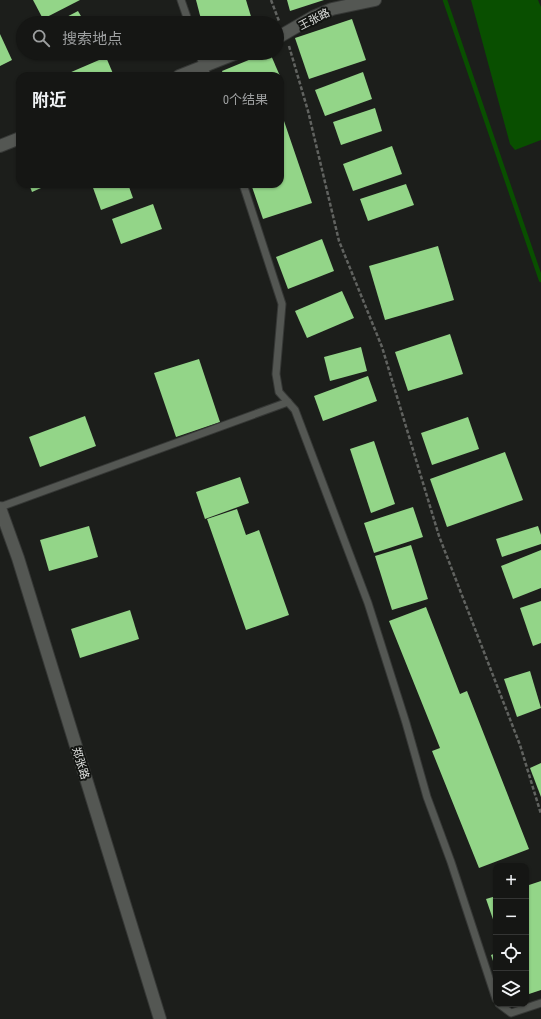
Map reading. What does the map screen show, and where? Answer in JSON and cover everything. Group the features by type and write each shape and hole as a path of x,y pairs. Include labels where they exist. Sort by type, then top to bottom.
{"street":[{"name":"王张路","path":"284,34 313,17 332,9 375,0"},
{"path":"206,71 225,60"},
{"path":"0,146 16,140"},
{"name":"郑张路","path":"0,507 18,558 160,1019"}],"lane":[{"path":"181,0 187,16"},
{"path":"202,60 206,71"},
{"path":"244,188 282,304 276,374 279,392 295,410 368,603 406,723 427,797 452,862 493,990"},
{"path":"0,507 288,402"},
{"path":"504,1007 511,1013 541,1003"}],"path":[{"path":"270,0 275,16"},
{"path":"284,44 308,111 339,241 382,347 439,536 520,745 541,814"}],"shaded area":[{"path":"471,0 538,0 541,7 541,140 515,150 510,144"}],"building":[{"path":"33,0 80,0 49,16 41,16"},
{"path":"196,0 246,0 251,16 200,16"},
{"path":"287,0 324,0 290,11"},
{"path":"78,11 81,16 68,16"},
{"path":"352,19 366,60 309,79 295,38"},
{"path":"0,34 12,60 0,66"},
{"path":"99,60 107,60 112,72 71,72"},
{"path":"249,60 273,60 278,72 222,72"},
{"path":"363,72 372,99 325,116 315,90"},
{"path":"375,108 382,131 341,145 333,122"},
{"path":"284,121 312,203 263,219 252,188 284,188"},
{"path":"392,146 402,174 353,191 343,164"},
{"path":"406,184 414,205 368,221 360,199"},
{"path":"30,188 41,188 32,192"},
{"path":"93,188 129,188 133,198 101,210"},
{"path":"153,204 162,229 121,244 112,219"},
{"path":"322,239 334,271 288,289 276,257"},
{"path":"438,246 454,300 385,320 369,266"},
{"path":"342,291 354,318 307,338 295,311"},
{"path":"450,334 463,374 408,391 395,352"},
{"path":"361,347 367,371 330,381 324,357"},
{"path":"199,359 220,422 176,437 154,373"},
{"path":"368,376 377,401 323,421 314,396"},
{"path":"85,416 96,446 40,467 29,437"},
{"path":"468,417 479,449 432,465 421,433"},
{"path":"374,441 395,504 371,513 350,449"},
{"path":"505,452 523,500 447,527 430,479"},
{"path":"240,477 249,503 205,519 196,492"},
{"path":"413,507 423,537 374,553 364,523"},
{"path":"237,509 246,535 259,530 289,615 246,630 207,519"},
{"path":"89,526 98,557 49,571 40,540"},
{"path":"538,526 541,535 541,544 502,557 496,539"},
{"path":"411,545 428,599 392,610 375,556"},
{"path":"541,550 541,588 513,599 501,566"},
{"path":"541,601 541,643 533,646 520,608"},
{"path":"426,607 460,694 467,691 529,849 479,868 432,751 440,748 389,621"},
{"path":"130,610 139,639 80,658 71,629"},
{"path":"530,671 541,708 517,717 504,679"},
{"path":"541,763 541,797 530,768"},
{"path":"541,881 541,990 529,994 529,899 529,885"},
{"path":"493,897 493,919 486,899"}],"waterway":[{"path":"445,0 541,280"}]}
